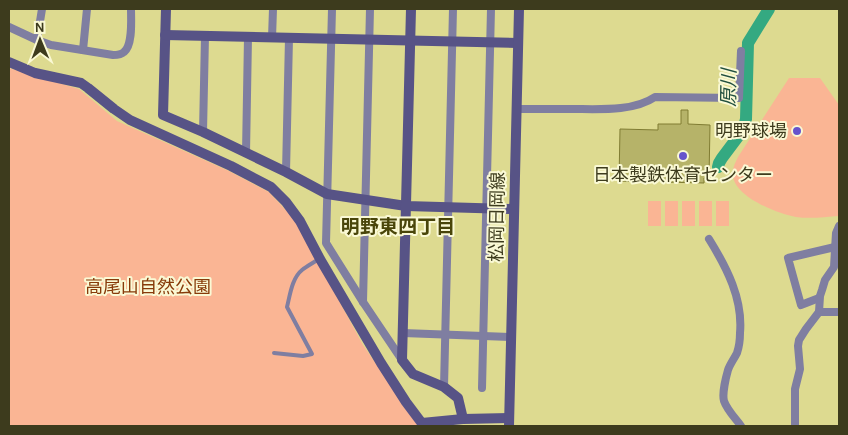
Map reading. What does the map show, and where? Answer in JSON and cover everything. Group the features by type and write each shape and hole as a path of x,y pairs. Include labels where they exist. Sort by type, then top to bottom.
{"street":[{"path":"37,40 42,9"},
{"path":"83,50 87,9"},
{"path":"9,26 51,45 120,55 129,44 131,9"},
{"path":"166,9 163,115 203,132 327,194 406,206 514,209"},
{"path":"272,38 273,9"},
{"path":"332,9 326,242 402,360 413,374 444,387 458,398 463,419"},
{"path":"363,302 370,9"},
{"path":"402,360 411,9"},
{"path":"444,387 453,9"},
{"path":"482,388 491,9"},
{"name":"松岡日岡線","path":"509,422 519,9"},
{"path":"165,35 518,43"},
{"path":"203,132 205,36"},
{"path":"246,153 248,37"},
{"path":"286,172 289,38"},
{"path":"516,108 609,109 648,102 655,97 738,98 741,51"},
{"path":"9,62 35,73 81,84 130,120 231,166 271,188 286,202 300,221 320,259 394,385 423,425 463,419 509,422"},
{"path":"795,426 795,389 800,369 799,340 820,312 820,298 826,280 834,267 836,232 839,226"},
{"path":"709,239 728,274 740,309 738,351 728,371 723,397 724,402 741,426"},
{"path":"820,298 801,305 788,258 835,247"},
{"path":"820,312 839,312"},
{"path":"403,333 511,337"}],"lane":[{"path":"274,353 303,356 312,354 287,307 294,280 298,273 320,259"}],"green space":[{"name":"高尾山自然公園","path":"9,68 79,89 117,121 229,171 269,192 296,221 363,345 419,426 9,426"},
{"name":"明野球場","path":"789,78 820,78 839,105 839,216 818,218 796,217 769,208 741,191 733,176 738,157"},
{"path":"648,201 661,201 661,226 648,226"},
{"path":"665,201 678,201 678,226 665,226"},
{"path":"682,201 695,201 695,226 682,226"},
{"path":"699,201 712,201 712,226 699,226"},
{"path":"716,201 729,201 729,226 716,226"}],"building":[{"name":"日本製鉄体育センター","path":"681,110 688,110 688,124 710,125 709,178 704,178 704,183 661,182 661,177 649,177 649,182 619,181 620,129 658,130 658,124 681,124"}],"waterway":[{"name":"原川","path":"718,167 722,158 743,130 746,119 748,43 769,9"}],"place":[{"name":"明野球場","path":"797,131"},
{"name":"日本製鉄体育センター","path":"683,156"}],"district":[{"name":"明野東四丁目","path":"398,226"}]}
